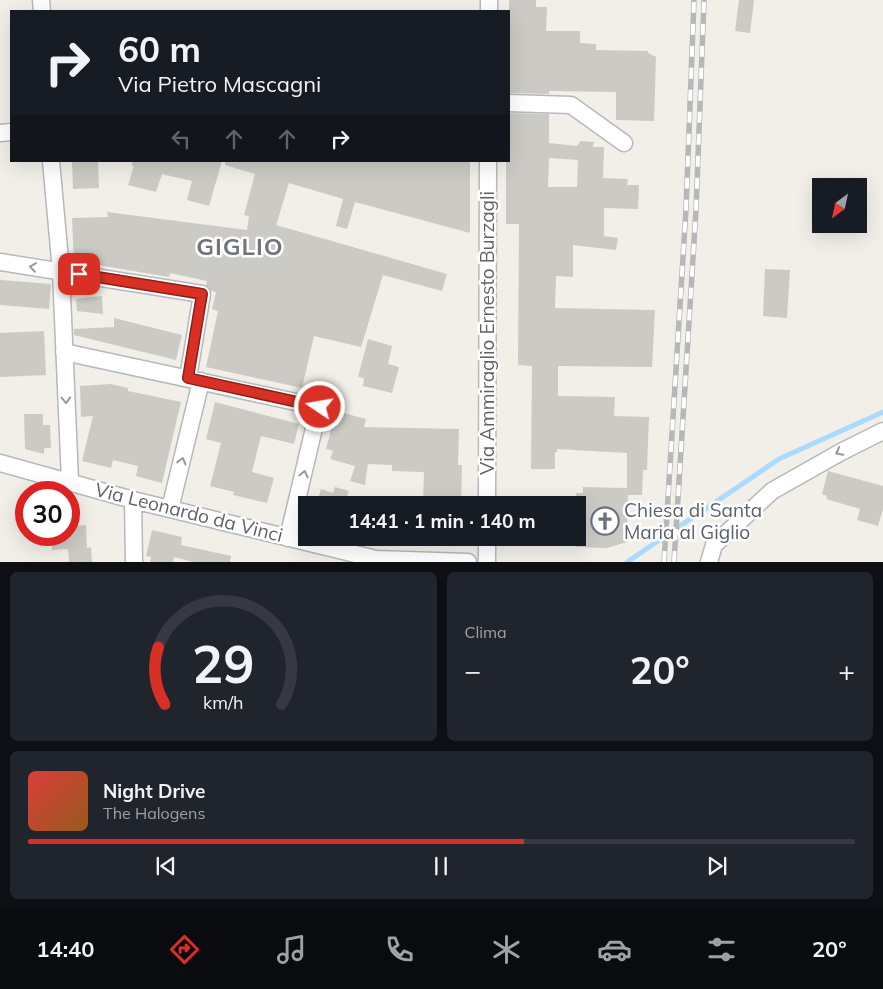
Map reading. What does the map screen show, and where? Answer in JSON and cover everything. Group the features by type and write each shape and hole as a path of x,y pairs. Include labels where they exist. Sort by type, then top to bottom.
{"street":[{"path":"510,103 571,105 624,143"},
{"path":"51,162 61,271 70,481"},
{"name":"Via Ammiraglio Ernesto Burzagli","path":"487,496 488,162"},
{"path":"0,262 202,294 194,380 170,509"},
{"path":"64,352 320,407 288,538"},
{"path":"709,562 714,545 772,491 840,452 883,431"},
{"name":"Via Leonardo da Vinci","path":"0,463 70,481"},
{"name":"Via Leonardo da Vinci","path":"80,484 133,500 376,560 468,562"},
{"path":"133,500 134,562"},
{"path":"487,546 487,562"}],"building":[{"path":"509,0 536,0 536,7 547,7 546,31 580,31 580,43 596,44 596,50 648,51 648,53 656,57 654,121 616,120 616,92 549,91 549,94 510,93"},
{"path":"739,0 754,0 750,33 735,31"},
{"path":"510,113 549,114 549,143 577,146 581,141 594,142 593,147 604,147 603,178 628,179 627,185 639,185 638,209 604,208 604,236 618,238 616,250 573,245 573,277 556,276 555,308 655,310 652,367 558,366 558,396 615,397 614,416 649,417 647,470 643,470 642,495 628,495 627,542 607,548 576,547 586,546 586,496 576,496 576,493 583,493 583,487 627,488 627,453 557,449 557,452 555,452 555,469 531,469 532,366 518,365 519,224 506,224 506,162 510,162","holes":["549,158 578,160 577,187 548,187"]},
{"path":"72,162 98,162 99,188 73,189"},
{"path":"132,162 222,162 209,206 187,200 192,181 162,174 156,192 128,185 134,166 132,166"},
{"path":"225,162 470,162 470,233 355,202 347,229 336,226 343,199 289,183 276,225 447,274 442,291 383,275 361,347 314,336 302,388 206,367 218,311 212,309 216,292 211,291 206,285 207,281 170,273 169,277 74,261 72,218 108,217 107,212 247,230 249,216 244,215 255,174 225,165"},
{"path":"765,269 790,270 787,318 763,316"},
{"path":"0,280 51,284 49,309 0,305"},
{"path":"102,296 103,314 77,311 76,299"},
{"path":"114,318 182,335 176,360 74,335 74,329 114,327"},
{"path":"44,331 46,375 0,377 0,333"},
{"path":"368,339 392,346 388,364 399,367 392,393 363,386 364,378 358,377"},
{"path":"111,384 128,388 128,391 181,402 162,483 136,476 138,466 113,460 111,468 82,461 93,416 81,417 80,386"},
{"path":"215,402 299,424 294,444 261,436 252,472 274,478 267,503 233,495 234,492 210,486 221,443 206,439"},
{"path":"336,411 366,419 364,427 459,429 458,465 462,465 461,496 423,496 424,472 392,471 392,465 368,464 365,485 350,481 355,466 330,459 333,451 326,449"},
{"path":"24,414 43,414 43,425 50,425 51,448 44,448 44,454 25,449"},
{"path":"828,471 883,486 883,509 878,526 857,520 860,509 826,499 827,496 822,494"},
{"path":"335,487 349,491 347,496 319,496 321,489 333,493"},
{"path":"80,525 86,525 87,548 91,547 92,562 69,562 68,549 52,550 52,546 80,546"},
{"path":"152,530 182,537 181,545 231,556 230,562 193,562 174,557 173,562 150,562 151,557 146,556"}],"waterway":[{"path":"627,562 779,459 883,412"}],"railway":[{"path":"664,562 686,209 694,0"},
{"path":"674,562 696,210 704,0"}],"place":[{"name":"Chiesa di Santa Maria al Giglio","path":"605,521"}],"district":[{"name":"GIGLIO","path":"240,247"}],"route":[{"path":"79,274 202,294 188,378 320,407"}]}
